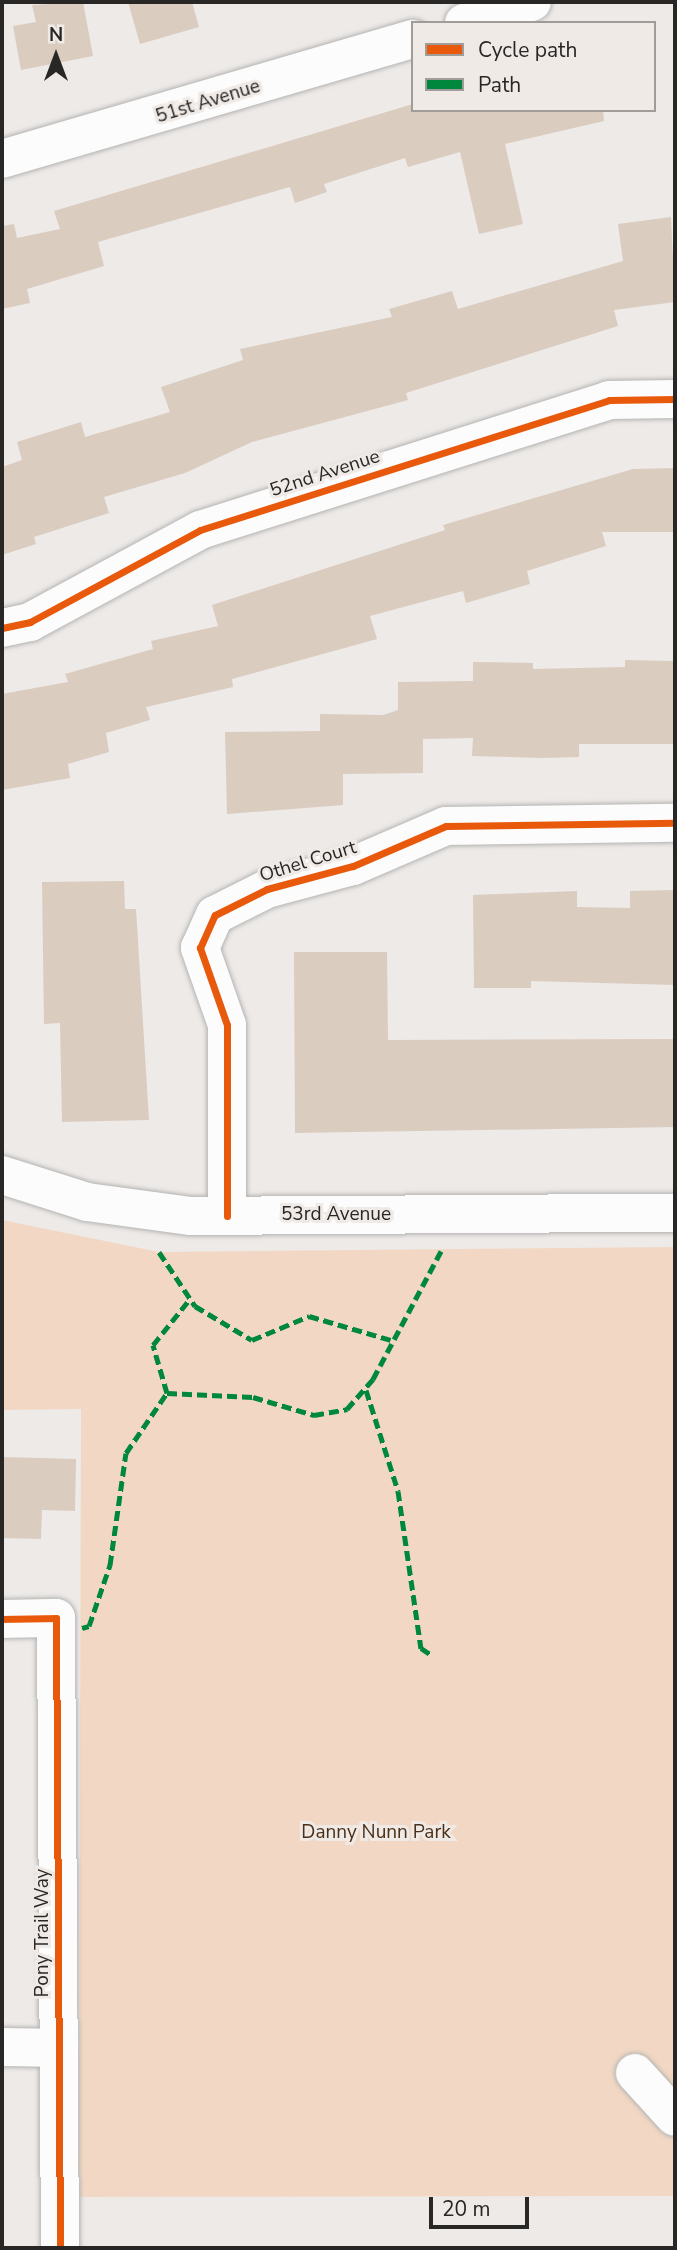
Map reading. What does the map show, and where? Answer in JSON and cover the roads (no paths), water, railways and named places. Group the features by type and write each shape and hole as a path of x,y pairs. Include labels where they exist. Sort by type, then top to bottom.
{"street":[{"path":"470,21 532,2"},
{"name":"51st Avenue","path":"2,159 411,40"},
{"name":"52nd Avenue","path":"2,628 30,622 200,530 609,400 675,399"},
{"name":"Othel Court","path":"227,1216 227,1025 200,948 215,915 267,889 353,866 446,826 675,822"},
{"name":"53rd Avenue","path":"2,1175 134,1212 227,1216 675,1213"},
{"name":"Pony Trail Way","path":"2,1619 56,1618 60,2248"},
{"path":"2,2047 59,2048"},
{"path":"635,2073 675,2117"}],"park label":[{"name":"Danny Nunn Park","path":"376,1833"}]}
